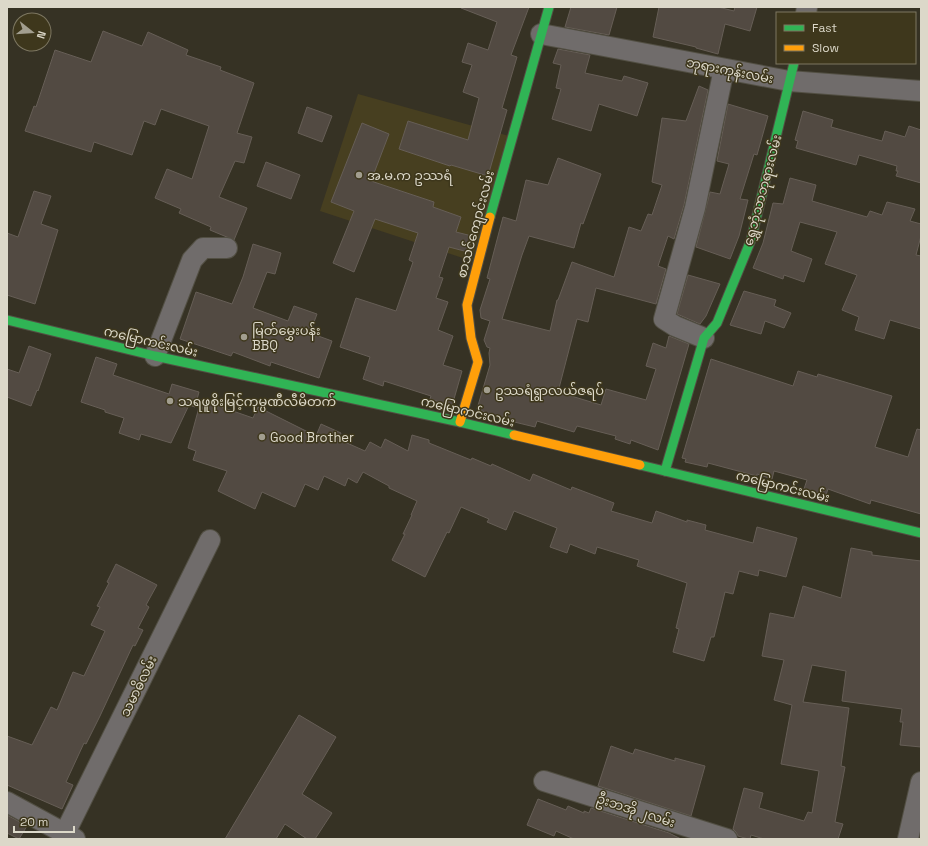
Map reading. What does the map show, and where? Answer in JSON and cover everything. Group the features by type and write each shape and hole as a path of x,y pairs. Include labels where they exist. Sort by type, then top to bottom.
{"main road":[{"name":"စာသင်ကျောင်းလမ်း","path":"460,422 478,362 471,338 467,305 549,7"},
{"name":"ရွှေဘုံသာဘုရားလမ်း","path":"665,471 704,338 717,323 751,240 792,72"},
{"name":"ကမြောကင်းလမ်း","path":"7,320 155,356 460,422 921,533"}],"street":[{"name":"ဘုရားကုန်းလမ်း","path":"541,34 724,69 792,72 921,91"},
{"path":"704,338 675,326 664,319 696,208 724,69"},
{"path":"155,356 192,260 203,248 227,248"},
{"name":"သမာဓိလမ်း","path":"7,802 68,837 210,540"},
{"name":"ဦးဘအို ၂လမ်း","path":"544,781 727,839"},
{"path":"908,839 921,782"}],"shaded area":[{"path":"358,94 509,136 472,261 320,211"}],"building":[{"path":"529,7 511,55 517,57 502,108 507,110 488,176 451,165 450,166 399,149 408,121 468,140 479,98 463,92 472,65 462,62 468,43 488,50 497,22 461,8"},
{"path":"571,7 617,7 609,35 565,27"},
{"path":"659,7 718,7 734,11 735,7 757,7 750,31 725,24 718,54 696,47 653,37"},
{"path":"103,31 142,46 148,32 188,50 186,55 221,67 220,70 254,83 237,133 252,137 244,163 235,161 219,197 247,208 234,240 210,230 211,227 179,213 181,209 155,198 167,169 192,179 209,126 161,109 155,125 144,121 132,155 94,142 91,152 25,131 34,106 36,107 55,50 91,62"},
{"path":"558,49 590,55 585,73 622,81 624,76 648,83 637,116 599,104 591,131 552,119 561,89 556,88 561,65 553,63"},
{"path":"699,86 708,90 684,205 674,239 668,236 658,266 666,269 656,304 596,288 588,322 577,319 558,392 601,405 606,389 646,400 656,369 646,366 653,343 666,348 669,336 689,344 658,450 631,440 630,444 615,439 616,436 577,426 574,432 537,421 535,427 506,420 477,409 490,365 490,348 487,347 484,340 490,321 481,318 480,310 490,279 487,278 503,217 516,221 526,180 548,185 558,158 601,174 583,224 581,223 574,248 529,236 522,255 502,319 550,331 557,300 572,262 614,277 629,227 641,231 648,214 652,215 662,185 652,182 662,118 686,121"},
{"path":"728,104 768,116 757,155 754,154 740,199 748,200 739,236 730,259 696,247 710,192 720,194 729,164 717,161"},
{"path":"307,107 332,116 322,142 298,133"},
{"path":"803,111 833,120 831,127 882,141 885,131 905,137 909,126 921,130 921,183 896,176 898,171 896,171 897,166 859,155 856,165 796,148 798,141 795,140"},
{"path":"362,123 389,134 371,181 434,202 433,207 461,217 456,232 472,236 468,252 449,247 439,277 443,278 436,298 448,302 438,330 453,336 443,365 462,371 452,406 430,399 431,396 384,381 383,386 363,379 370,357 340,347 356,298 396,311 413,262 409,260 418,233 375,219 354,272 333,263 354,211 331,202"},
{"path":"266,162 300,175 291,199 257,186"},
{"path":"790,178 816,185 812,201 867,217 870,211 882,215 887,202 915,209 910,221 921,224 921,236 916,255 921,256 921,329 890,320 884,339 855,330 859,317 842,310 857,275 825,264 837,232 800,222 791,251 812,259 804,282 784,275 783,279 753,268 763,243 773,203 783,204"},
{"path":"34,191 51,196 41,224 58,230 35,304 7,295 7,233 18,237"},
{"path":"253,244 281,253 275,274 267,272 253,308 288,321 294,306 317,314 310,333 332,341 319,378 271,362 270,366 233,352 231,356 180,339 196,292 232,304 243,277"},
{"path":"688,275 720,284 706,316 700,324 677,314"},
{"path":"744,291 776,300 774,306 791,313 784,328 765,321 761,334 730,325"},
{"path":"29,346 51,354 31,406 7,397 7,369 19,373"},
{"path":"96,357 117,364 113,375 169,394 172,384 199,392 195,407 189,405 171,443 141,434 139,440 119,433 124,418 81,402"},
{"path":"711,359 793,386 798,371 817,377 818,374 892,396 875,447 908,457 917,429 921,430 921,514 871,500 870,504 828,489 826,495 804,489 807,480 774,471 772,479 757,474 757,476 708,463 707,467 685,462 686,459 682,458"},
{"path":"201,400 253,418 258,407 316,436 321,424 341,433 338,439 365,451 370,442 381,448 385,439 408,451 412,435 429,440 429,443 471,460 472,458 491,466 492,464 530,481 533,474 571,490 572,487 614,503 611,511 652,523 656,511 687,522 687,520 706,525 705,530 753,543 757,527 797,538 786,577 759,570 758,576 739,571 733,594 725,592 714,637 711,637 704,661 673,652 679,629 676,628 687,583 637,566 639,560 597,547 595,554 570,544 567,553 550,547 557,528 514,511 506,530 487,522 489,519 461,507 449,533 447,532 425,577 392,560 405,534 403,534 417,501 389,488 389,486 363,472 357,483 348,478 345,486 324,476 318,490 305,484 295,507 262,492 255,509 218,491 227,471 193,460 196,451 188,448"},
{"path":"851,548 872,552 872,555 921,561 921,747 900,745 903,722 900,722 902,709 842,701 846,671 812,665 803,702 849,708 841,766 845,767 835,822 843,824 838,839 764,839 751,835 750,839 748,839 738,836 733,829 744,788 763,793 759,808 804,821 808,812 812,813 819,771 781,764 792,705 774,700 784,660 762,656 770,613 794,618 803,586 841,598"},
{"path":"116,564 157,585 146,605 149,607 138,628 143,630 135,646 133,645 100,716 86,744 84,743 66,782 73,785 62,809 7,785 7,736 32,745 51,707 57,710 73,672 84,676 105,631 91,625 100,607 97,606 109,583 107,582"},
{"path":"299,715 336,737 302,794 332,813 315,839 307,839 285,824 276,839 225,839"},
{"path":"611,746 633,754 635,749 675,761 675,758 705,766 691,816 598,786"},
{"path":"538,799 566,810 568,806 584,813 584,811 589,813 591,808 669,833 681,839 574,839 556,831 554,836 527,825"},
{"path":"7,815 27,826 19,839 7,833"}],"traffic: fast":[{"path":"490,217 549,7"},
{"path":"665,471 704,338 717,323 751,240 794,64"},
{"path":"7,320 155,356 514,435"},
{"path":"640,465 921,533"}],"traffic: slow":[{"path":"460,422 478,362 471,338 467,305 490,217"},
{"path":"514,435 640,465"}],"place":[{"name":"အ.မ.က ဥဿရံ","path":"359,175"},
{"name":"မြတ်မွှေးပန်း BBQ","path":"244,337"},
{"name":"ဥဿရံရွာလယ်ဇရပ်","path":"487,390"},
{"name":"သရဖူစိုးမြင့်ကုမ္ပဏီလီမိတက်","path":"170,401"},
{"name":"Good Brother","path":"262,437"}]}
